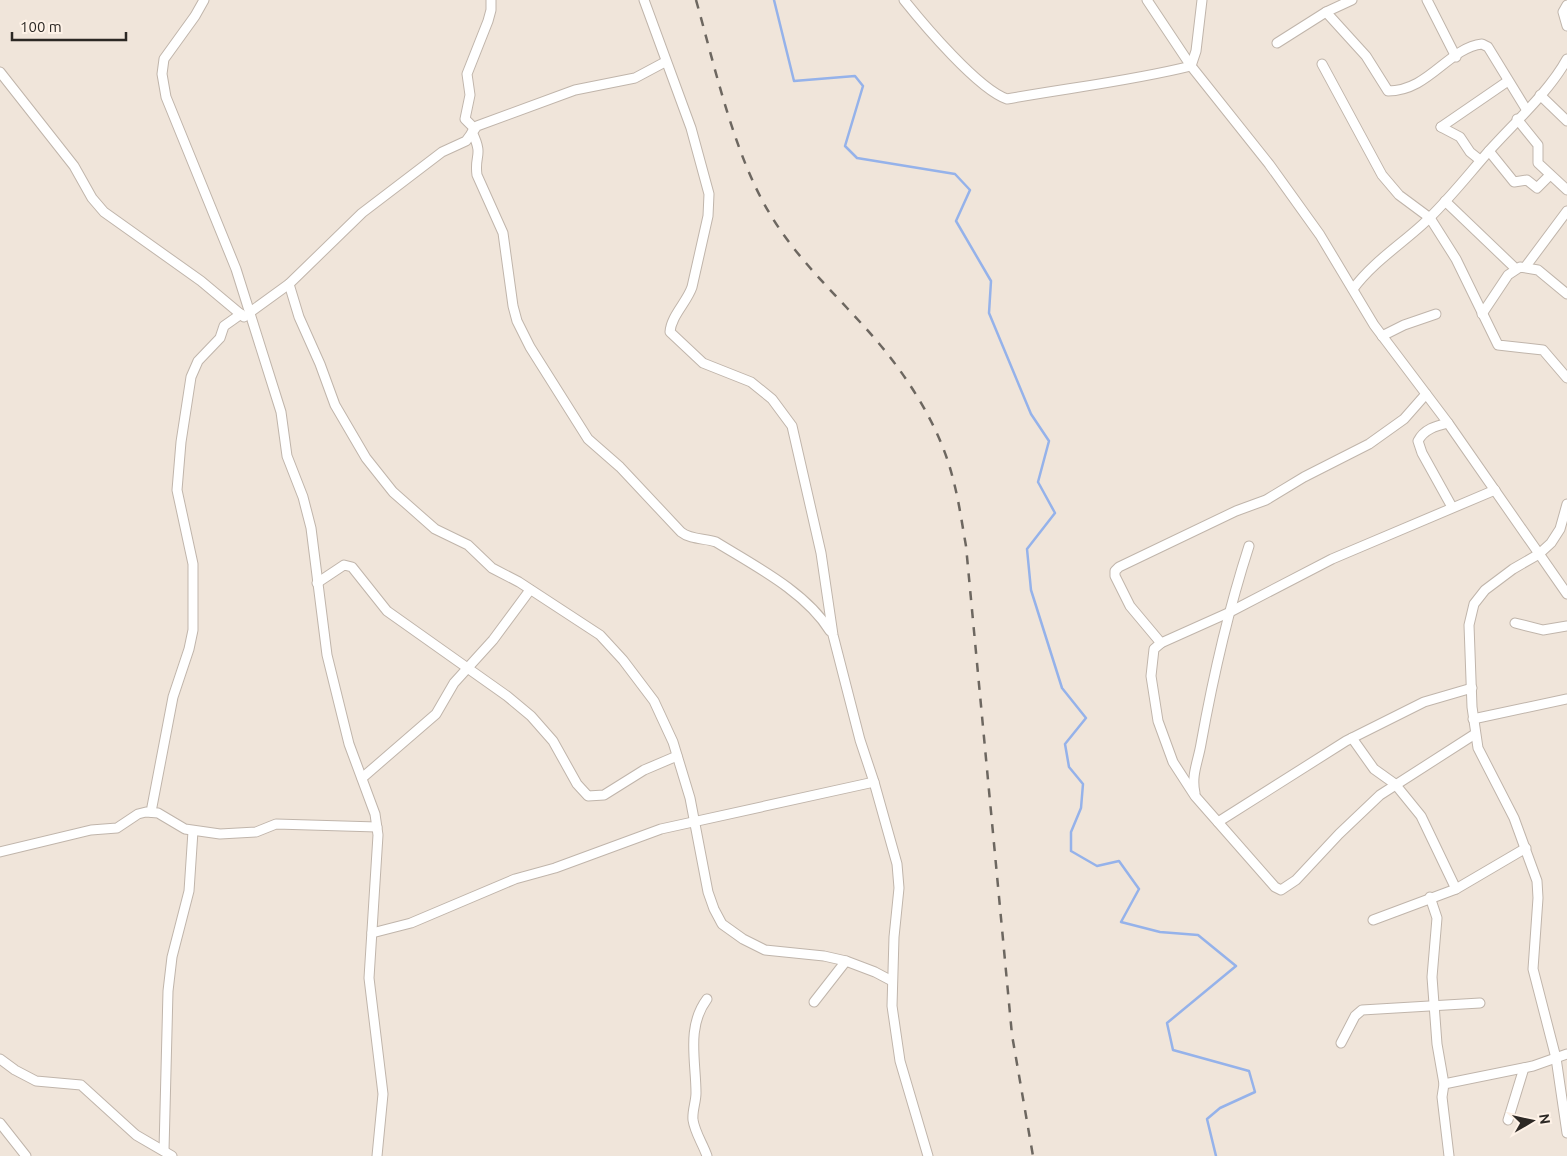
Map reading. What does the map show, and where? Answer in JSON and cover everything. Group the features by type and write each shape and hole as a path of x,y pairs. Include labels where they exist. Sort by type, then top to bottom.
{"street":[{"path":"204,0 195,16 164,59 163,84 236,270 245,314"},
{"path":"491,0 488,21 467,74 470,95 465,119 473,130 480,149 476,167 477,174 503,233 517,321 530,347 581,431 620,467 686,536 705,538 716,542 793,590 819,614 833,635"},
{"path":"644,0 690,128 708,186 710,207 692,288 689,297 672,322 670,332 703,363 751,382 772,399 789,419 794,434 821,553 833,635 860,740 874,782 899,874 892,1006 900,1061 928,1156"},
{"path":"904,0 950,53 994,92 1007,99 1157,74 1191,66"},
{"path":"1146,0 1191,66 1269,164 1320,235 1382,336 1448,423 1567,594"},
{"path":"1191,66 1196,51 1202,0"},
{"path":"1277,43 1326,12 1352,0"},
{"path":"1427,0 1456,57"},
{"path":"1567,5 1563,12 1567,26"},
{"path":"1326,12 1366,56 1388,91 1412,86 1478,44 1485,44 1526,109"},
{"path":"1353,289 1371,268 1430,218 1526,109 1564,72 1567,59"},
{"path":"151,812 173,696 189,649 193,630 193,564 177,490 181,442 191,377 198,361 220,338 224,326 289,284 362,213 442,152 466,141 473,130 575,90 635,78 665,62"},
{"path":"1322,64 1382,175 1399,194 1430,218 1456,258 1498,345 1544,350 1567,378"},
{"path":"0,72 66,154 92,198 104,212 245,314 254,327 281,412 286,456 308,513 326,655 349,744 378,827 370,996 383,1094 377,1156"},
{"path":"1480,160 1470,152 1460,137 1441,126 1508,81"},
{"path":"1540,94 1567,121"},
{"path":"1517,120 1538,145 1538,163 1567,190"},
{"path":"1488,151 1513,182 1527,180 1537,188 1550,175"},
{"path":"1445,201 1515,268"},
{"path":"1526,266 1567,211"},
{"path":"1482,314 1515,268 1526,266 1538,270 1567,294"},
{"path":"289,284 299,317 320,364 331,395 366,458 378,474 404,503 426,523 468,546 492,568 600,635 619,655 654,701 670,731 690,798 708,892 722,924 743,939 765,950 824,956 846,961 892,981"},
{"path":"1382,336 1436,314"},
{"path":"1161,643 1130,606 1115,576 1115,571 1119,567 1236,511 1266,500 1304,477 1369,444 1404,419 1426,394"},
{"path":"1448,423 1430,428 1420,436 1418,441 1422,454 1452,506"},
{"path":"1475,734 1395,784 1360,813 1296,880 1281,890 1275,886 1196,796 1173,762 1157,714 1151,664 1154,649 1161,643 1228,613 1332,559 1452,506 1495,490"},
{"path":"1567,504 1558,533 1539,554 1513,568 1491,585 1474,604 1469,626 1475,734 1482,759 1507,803 1526,848 1538,890 1533,969 1556,1058 1567,1134"},
{"path":"1196,796 1193,775 1199,755 1209,693 1225,635 1228,613 1249,546"},
{"path":"317,583 340,567 349,564 387,611 507,696 531,716 553,741 577,784 588,796 604,795 644,770 677,756"},
{"path":"362,778 436,714 454,683 468,670 530,590"},
{"path":"1515,623 1543,630 1567,626"},
{"path":"1218,822 1352,738 1424,702 1472,688"},
{"path":"1473,719 1567,699"},
{"path":"1352,738 1374,769 1395,784 1424,821 1456,889"},
{"path":"372,933 411,923 514,879 555,868 660,829 874,782"},
{"path":"0,852 84,832 117,828 138,814 151,812 178,826 193,831 220,834 250,833 276,824 378,827"},
{"path":"168,1153 164,1056 168,991 172,957 189,891 193,831"},
{"path":"1372,920 1456,889 1526,848"},
{"path":"1430,898 1438,925 1432,962 1433,1004 1444,1084 1442,1097 1449,1156"},
{"path":"814,1002 846,961"},
{"path":"707,999 699,1011 695,1026 696,1095 693,1116 694,1126 707,1156"},
{"path":"1341,1043 1355,1016 1362,1010 1433,1004 1480,1003"},
{"path":"1444,1084 1524,1068 1567,1054"},
{"path":"0,1059 15,1070 36,1081 81,1085 136,1135 168,1153"},
{"path":"1508,1120 1524,1068"},
{"path":"0,1123 26,1156"}],"waterway":[{"path":"774,0 794,81 855,76 863,86 845,146 857,158 955,174 970,190 956,221 991,281 989,313 1031,414 1049,441 1038,482 1055,513 1027,549 1031,590 1062,688 1086,718 1065,744 1069,767 1083,784 1081,808 1071,832 1071,851 1097,866 1119,861 1139,889 1121,922 1160,932 1198,935 1236,966 1167,1023 1173,1050 1249,1071 1255,1092 1220,1108 1207,1119 1216,1156"}],"railway":[{"path":"696,0 718,82 736,138 757,191 770,214 799,254 865,327 896,365 930,419 949,464 966,546 1012,1035 1033,1156"}]}
